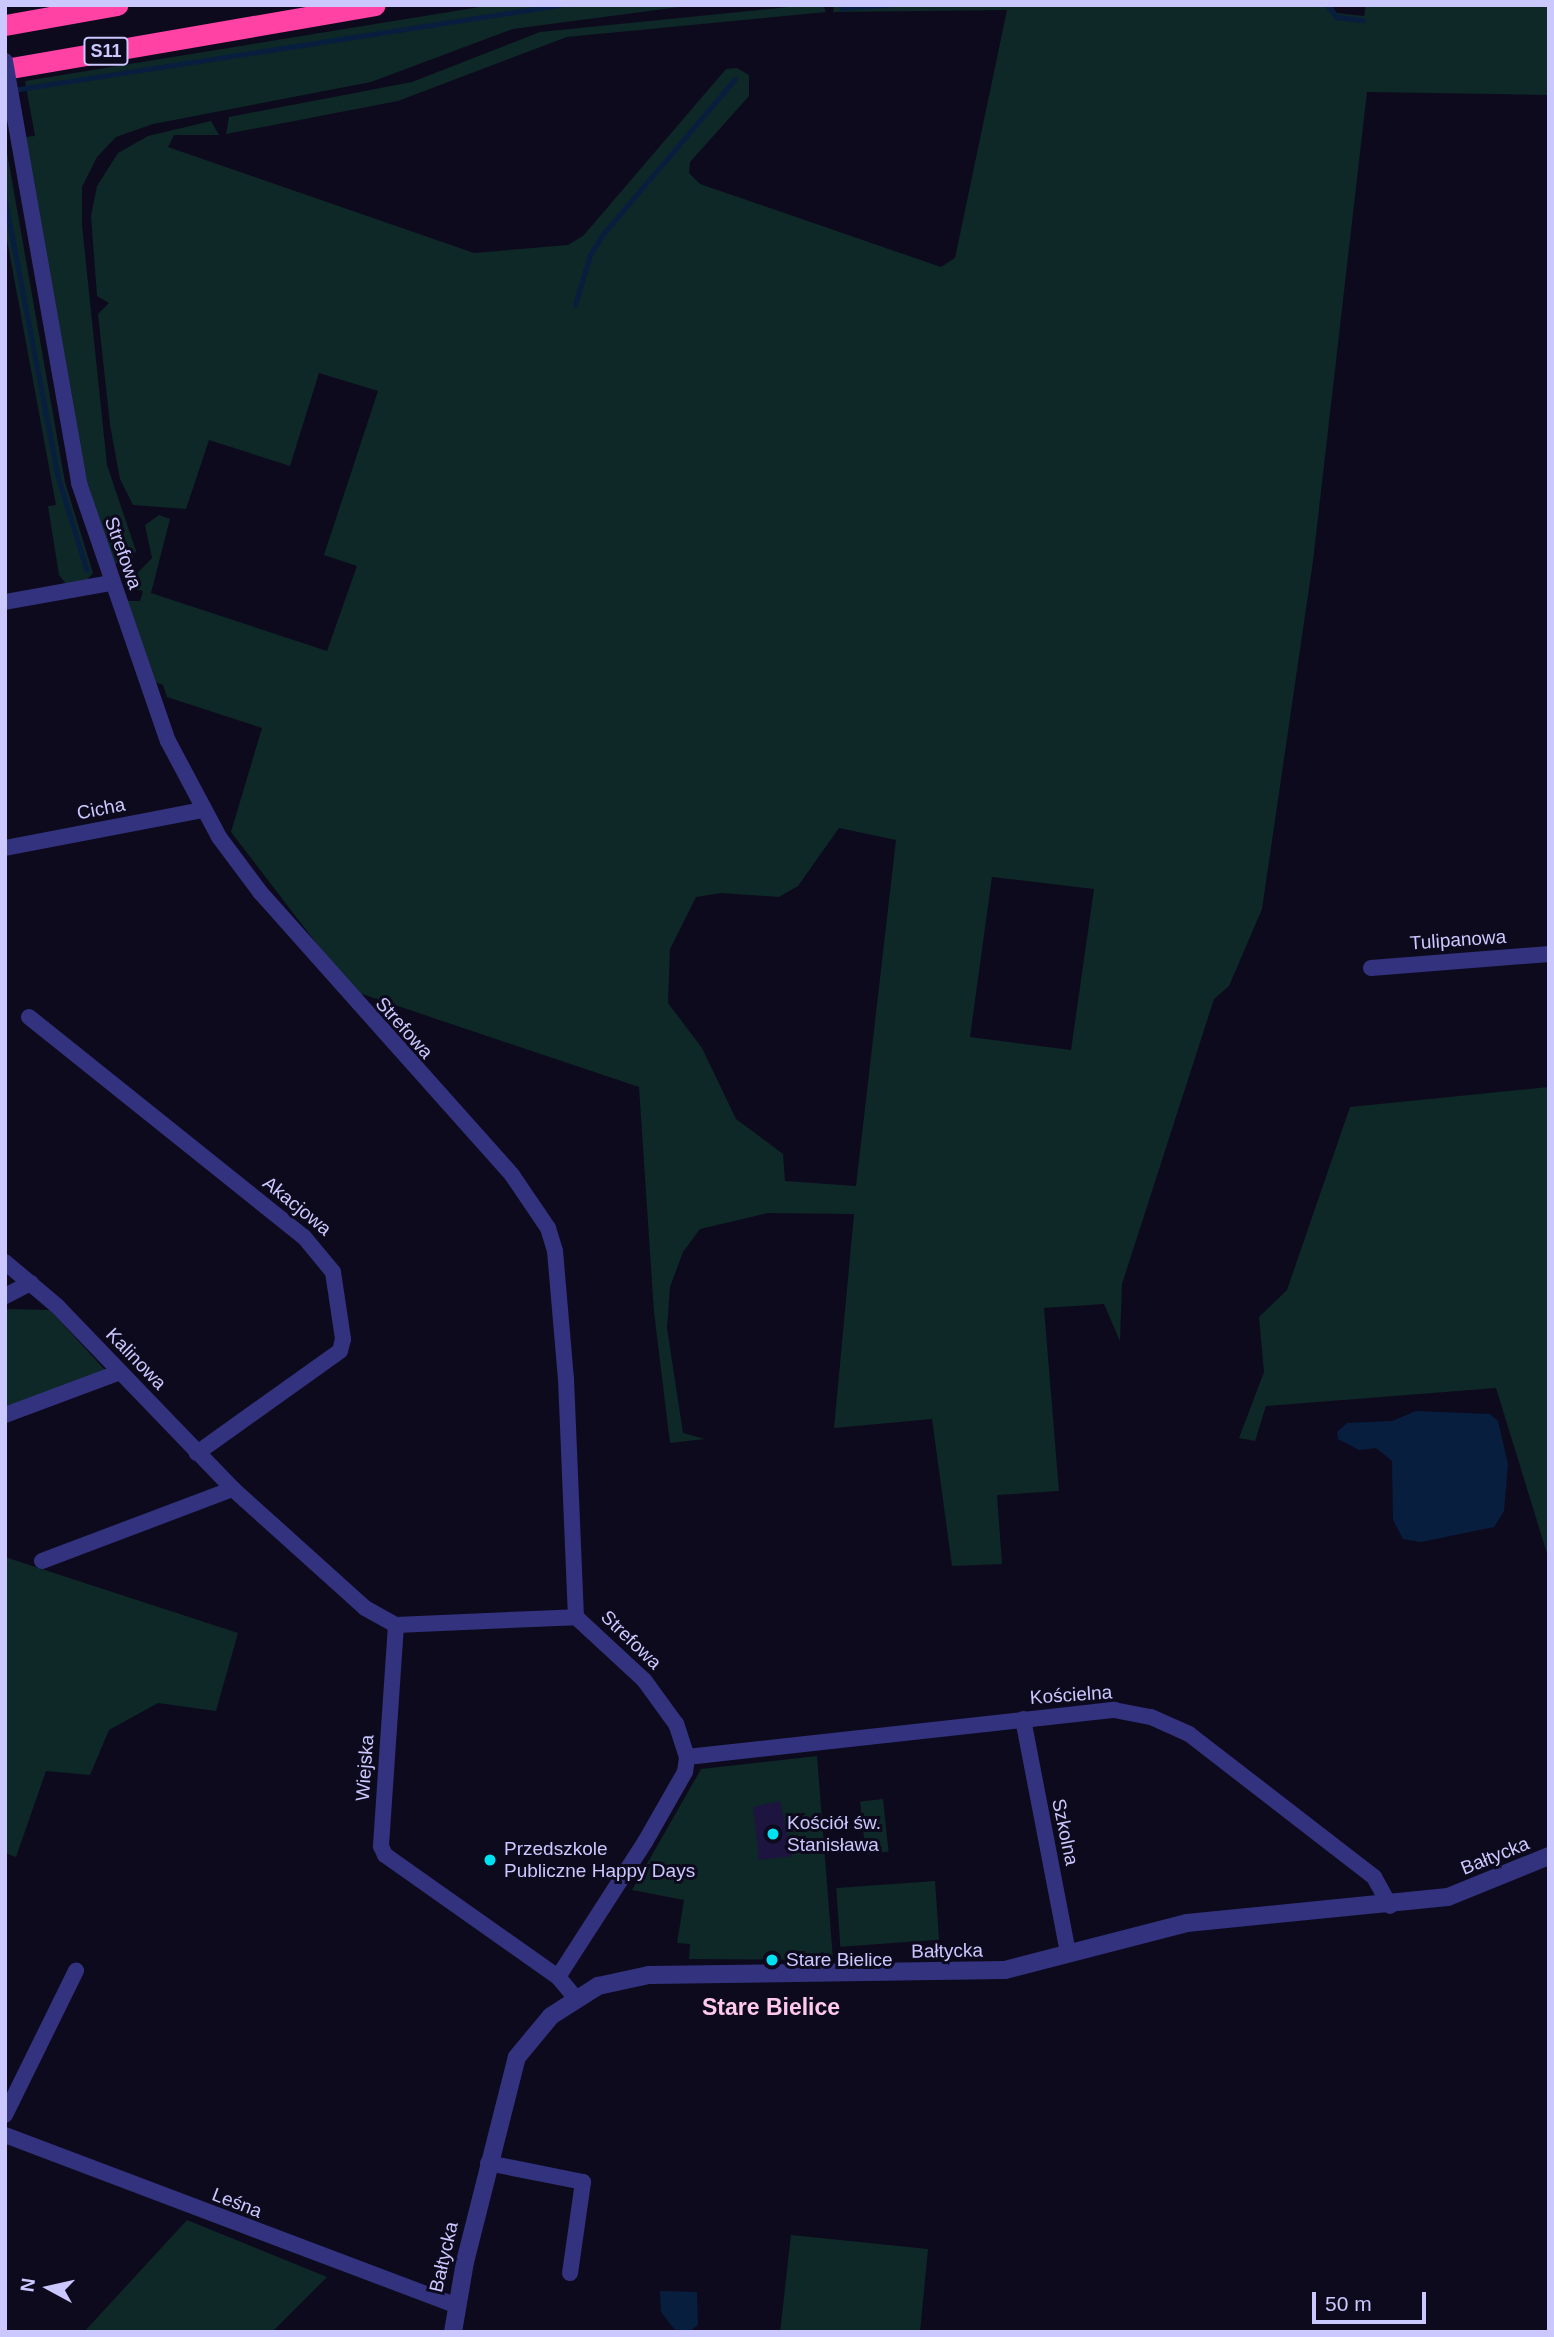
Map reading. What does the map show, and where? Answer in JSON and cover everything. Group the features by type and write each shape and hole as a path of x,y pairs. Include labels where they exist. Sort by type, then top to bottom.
{"highway":[{"name":"S11","path":"5,25 117,5"},
{"name":"S11","path":"5,69 375,5"}],"street":[{"name":"Strefowa","path":"5,61 79,483 158,717 203,810 260,892 512,1175 548,1228 555,1251 566,1379 576,1617 644,1680 676,1724 687,1757"},
{"path":"5,602 111,583"},
{"name":"Cicha","path":"5,848 203,810"},
{"name":"Tulipanowa","path":"1371,968 1549,954"},
{"name":"Akacjowa","path":"29,1017 304,1237 333,1272 343,1339 340,1351 197,1453"},
{"name":"Kalinowa","path":"5,1262 31,1283 233,1489 365,1608 396,1625"},
{"path":"5,1296 31,1283"},
{"path":"5,1415 120,1373"},
{"path":"42,1561 233,1489"},
{"path":"396,1625 576,1617"},
{"name":"Wiejska","path":"396,1625 381,1846 385,1855 558,1977 575,1997"},
{"name":"Kościelna","path":"687,1757 1114,1710 1151,1717 1189,1734 1374,1877 1390,1906"},
{"name":"Szkolna","path":"1023,1719 1068,1953"},
{"path":"558,1977 659,1818 685,1772 687,1757"},
{"name":"Bałtycka","path":"453,2332 455,2305 488,2163 517,2057 534,2033 575,1997 629,1977 988,1972 1187,1923 1390,1906 1448,1897 1549,1856"},
{"path":"5,2115 76,1971"},
{"name":"Leśna","path":"5,2135 455,2305"},
{"path":"488,2163 583,2182 570,2273"}],"green space":[{"path":"492,5 694,5 513,29 371,82 153,124 116,137 97,157 82,187 82,225 107,465 136,551 129,562 113,564 80,459 25,137 35,136 25,81"},
{"path":"823,5 826,12 567,37 398,101 226,134 229,117 412,82 540,32"},
{"path":"834,5 1331,5 1337,13 1364,16 1366,5 1549,5 1549,95 1367,92 1313,561 1262,909 1229,986 1214,999 1122,1284 1120,1341 1104,1304 1044,1308 1059,1491 997,1495 1002,1564 952,1566 932,1419 834,1428 854,1214 768,1213 700,1229 683,1252 670,1287 667,1328 683,1433 705,1439 670,1443 654,1312 639,1087 353,991 231,832 262,728 167,697 163,685 152,681 125,601 140,601 143,591 125,586 152,558 145,525 159,515 170,519 151,593 327,651 357,566 324,555 378,391 319,373 290,466 209,440 186,509 133,505 120,479 110,425 98,314 109,303 97,296 91,216 97,186 118,153 148,136 211,121 219,135 174,135 168,147 474,253 568,245 583,236 726,69 737,68 749,75 749,96 690,162 689,173 700,184 941,267 955,258 1007,10 833,12","holes":["839,828 896,840 856,1186 785,1181 783,1154 736,1119 702,1048 668,1003 670,949 696,897 721,893 779,897 798,886","992,877 1094,889 1071,1050 970,1037"]},
{"path":"5,141 65,482 93,573 85,582 66,584 59,575 48,506 56,505 5,229"},
{"path":"1549,1087 1549,1560 1496,1388 1266,1406 1255,1441 1239,1438 1264,1372 1259,1317 1287,1290 1350,1107"},
{"path":"5,1309 50,1310 106,1371 5,1407"},
{"path":"5,1557 238,1633 216,1711 158,1703 109,1730 90,1775 46,1771 16,1857 5,1853"},
{"path":"817,1756 833,1960 689,1959 690,1944 677,1943 684,1900 632,1890 701,1769"},
{"path":"883,1799 889,1852 866,1854 860,1801"},
{"path":"935,1881 939,1940 840,1947 836,1888"},
{"path":"187,2220 327,2277 272,2332 84,2332"},
{"path":"791,2235 928,2249 920,2332 780,2332"}],"water":[{"path":"1416,1411 1490,1414 1498,1421 1508,1464 1504,1511 1494,1527 1421,1542 1403,1539 1393,1520 1392,1461 1376,1448 1359,1450 1338,1439 1337,1432 1347,1423 1392,1421"},
{"path":"660,2291 697,2292 698,2325 689,2332 674,2329 661,2312"}],"building":[{"name":"Kościół św. Stanisława","path":"780,1801 792,1856 759,1860 753,1807"}],"waterway":[{"path":"13,90 560,5"},
{"path":"842,8 887,5"},
{"path":"1327,5 1337,17 1363,20"},
{"path":"575,305 590,255 604,233 735,79"},
{"path":"5,198 58,476 87,570"}],"place":[{"name":"Kościół św. Stanisława","path":"773,1834"},
{"name":"Przedszkole Publiczne Happy Days","path":"490,1860"},
{"name":"Stare Bielice","path":"772,1960"}],"district":[{"name":"Stare Bielice","path":"771,2007"}]}
